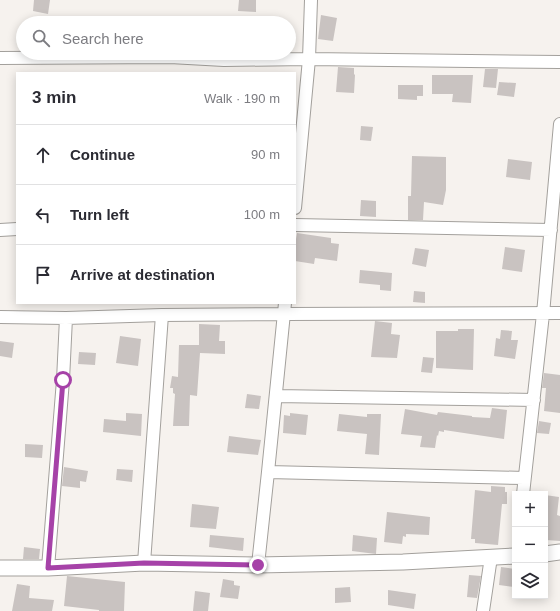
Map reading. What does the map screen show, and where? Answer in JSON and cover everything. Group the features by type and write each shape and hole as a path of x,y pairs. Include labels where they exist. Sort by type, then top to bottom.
{"street":[{"path":"296,186 298,143 309,59 311,0"},
{"path":"0,58 16,58"},
{"path":"296,59 560,62"},
{"path":"523,491 551,230 557,193 560,124"},
{"path":"296,225 551,230"},
{"path":"0,230 16,229"},
{"path":"258,565 284,308"},
{"path":"0,317 66,318 162,315 284,308 543,314 560,313"},
{"path":"144,563 162,315"},
{"path":"48,568 66,318"},
{"path":"276,396 534,400"},
{"path":"268,472 524,478"},
{"path":"548,554 560,552"},
{"path":"0,568 48,568 144,563 258,565 404,562 512,556"},
{"path":"483,611 491,557"}],"building":[{"path":"34,0 50,0 48,14 33,11"},
{"path":"239,0 256,0 256,12 238,11"},
{"path":"321,15 337,18 333,41 318,39"},
{"path":"338,67 354,68 354,93 336,92"},
{"path":"485,69 498,69 496,88 483,87"},
{"path":"432,75 473,75 471,103 452,102 453,94 432,94"},
{"path":"499,82 516,83 514,97 497,95"},
{"path":"398,85 423,85 423,96 417,96 417,100 398,99"},
{"path":"361,126 373,127 371,141 360,140"},
{"path":"412,156 446,157 446,190 443,205 424,202 423,220 408,220 408,196 411,196"},
{"path":"508,159 532,162 530,180 506,177"},
{"path":"361,200 376,201 376,217 360,216"},
{"path":"297,233 331,238 331,243 339,244 337,261 315,258 314,264 296,261"},
{"path":"505,247 525,250 522,272 502,269"},
{"path":"415,248 429,250 426,267 412,264"},
{"path":"360,270 392,273 391,291 380,290 380,285 359,283"},
{"path":"414,291 425,292 425,303 413,302"},
{"path":"375,321 392,323 391,334 400,335 397,358 371,357"},
{"path":"199,324 220,325 219,341 225,341 225,354 200,353 197,396 190,395 189,426 173,426 175,394 173,393 173,388 170,388 172,376 178,377 179,345 199,345"},
{"path":"458,329 474,329 473,370 436,368 436,331 458,331"},
{"path":"501,330 512,331 511,340 518,340 515,359 494,356 496,338 500,339"},
{"path":"120,336 141,339 138,366 116,363"},
{"path":"0,341 14,343 12,358 0,356"},
{"path":"79,352 96,353 95,365 78,364"},
{"path":"423,357 434,358 432,373 421,372"},
{"path":"544,373 560,375 560,413 544,411 546,388 542,388"},
{"path":"247,394 261,396 259,409 245,408"},
{"path":"492,408 507,410 504,439 444,430 444,432 439,431 438,436 437,435 435,448 420,447 422,436 401,434 405,409 437,415 438,412 490,418"},
{"path":"126,413 142,414 141,436 103,432 104,419 126,421"},
{"path":"290,413 308,415 306,435 283,433 284,415 290,416"},
{"path":"339,414 367,417 367,414 381,414 379,455 365,454 367,434 337,431"},
{"path":"539,421 551,423 549,434 537,433"},
{"path":"229,436 261,440 258,455 227,452"},
{"path":"25,444 43,445 42,458 25,457"},
{"path":"64,467 88,471 86,482 80,481 80,488 62,486"},
{"path":"117,469 133,470 132,482 116,480"},
{"path":"491,486 505,487 505,492 507,492 507,504 502,504 498,545 475,543 475,539 471,539 475,490 491,492"},
{"path":"548,495 559,497 557,515 560,516 560,541 548,540"},
{"path":"192,504 219,507 216,529 190,527"},
{"path":"387,512 430,517 429,535 406,534 406,537 403,536 402,544 384,542"},
{"path":"210,535 244,538 243,551 209,547"},
{"path":"353,535 377,538 376,554 352,551"},
{"path":"24,547 40,549 39,559 23,559"},
{"path":"501,567 512,569 512,587 499,585"},
{"path":"469,575 481,576 477,598 467,597"},
{"path":"67,576 125,582 124,611 99,611 64,606"},
{"path":"223,579 234,581 234,585 240,586 238,599 220,597"},
{"path":"17,584 30,586 29,598 54,600 52,611 12,611"},
{"path":"350,587 351,602 335,603 335,588"},
{"path":"388,590 416,594 414,609 388,605"},
{"path":"195,591 210,593 208,611 193,611"}],"route":[{"path":"63,380 48,568 144,563 258,565"}]}
